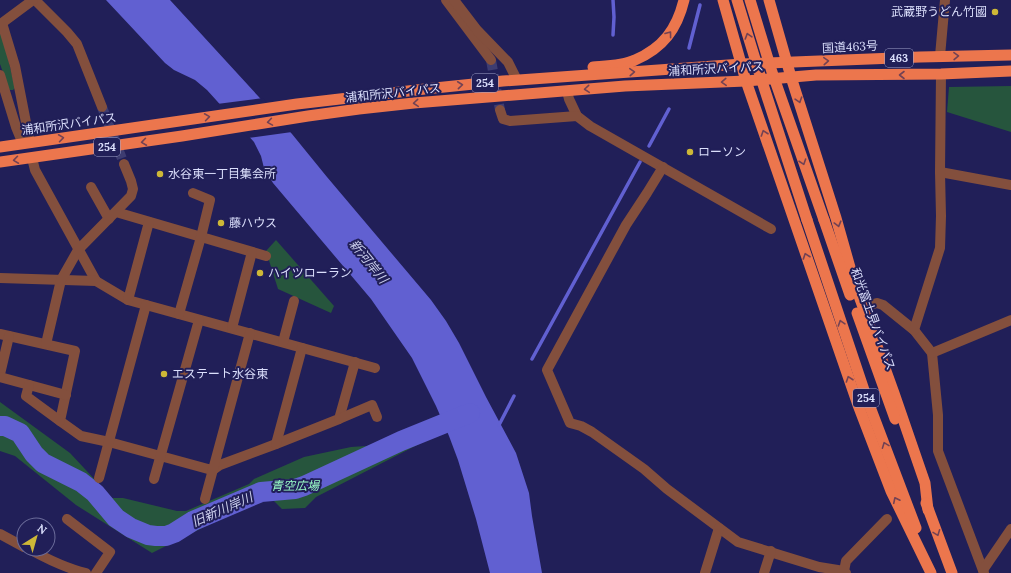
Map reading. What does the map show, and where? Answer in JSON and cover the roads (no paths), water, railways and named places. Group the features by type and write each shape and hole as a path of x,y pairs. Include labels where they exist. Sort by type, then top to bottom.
{"highway":[{"name":"254","path":"572,76 592,68 635,60 653,51 661,44 676,24 684,0"},
{"path":"723,0 746,81 858,405 891,491 933,573"},
{"name":"254","path":"737,0 807,220 867,399 933,573"},
{"name":"和光富士見バイパス","path":"750,0 772,72 824,220 952,573"},
{"path":"769,0 791,77 836,218 854,285 925,483 928,510"},
{"name":"国道463号","path":"787,63 1011,54"},
{"name":"浦和所沢バイパス","path":"0,147 296,104 425,89 572,76 742,64 787,63"},
{"name":"463","path":"791,77 816,75 941,74 1011,71"},
{"name":"浦和所沢バイパス","path":"0,162 308,116 414,103 625,86 746,81 791,77"}],"street":[{"path":"26,143 15,66 2,23 34,0 67,32 76,44 102,107"},
{"path":"446,0 490,60"},
{"path":"454,0 477,30 508,62 517,80"},
{"path":"940,56 945,0"},
{"path":"914,330 940,248 941,74"},
{"path":"0,75 16,127 26,143 35,170 96,280 128,300 375,368"},
{"path":"567,91 577,116 590,126 771,229"},
{"path":"500,110 503,119 510,121 577,116"},
{"path":"46,344 61,280 78,250 131,196 133,189 124,164"},
{"path":"663,167 626,225 547,370 570,424 581,426 592,432 644,469 667,490 738,542 819,567 845,572 846,561 887,519"},
{"path":"940,172 1011,185"},
{"path":"91,187 113,216 149,222 266,256"},
{"path":"180,314 210,200 193,193"},
{"path":"128,300 149,222"},
{"path":"232,328 252,252"},
{"path":"0,278 96,280"},
{"path":"283,342 294,301"},
{"path":"862,307 877,303 883,304 914,330 932,353 938,415 938,451 983,572"},
{"path":"99,478 146,305"},
{"path":"154,479 199,320"},
{"path":"932,353 1011,320"},
{"path":"205,499 250,333"},
{"path":"60,420 66,395 75,351 5,335 0,376 66,395"},
{"path":"276,444 302,348"},
{"path":"339,419 355,362"},
{"path":"29,385 26,396 81,436 109,442 208,470 213,470 372,406 377,417"},
{"path":"67,519 110,552 96,573"},
{"path":"705,573 719,528"},
{"path":"983,572 1011,529"},
{"path":"0,534 16,542"},
{"path":"764,573 770,551"},
{"path":"44,557 55,563 86,573"}],"water":[{"name":"新河岸川","path":"106,0 170,0 292,134 431,300 459,343 516,453 529,493 542,573 490,573 476,519 458,460 436,406 412,358 371,299 273,183 264,168 261,156 254,142 207,90 195,80 174,70 165,63"}],"waterway":[{"path":"613,0 613,35"},
{"path":"689,48 700,5"},
{"path":"649,146 669,109"},
{"path":"532,359 640,162"},
{"path":"499,425 514,396"},
{"name":"旧新川岸川","path":"0,426 5,426 20,433 34,454 43,463 81,482 95,493 116,518 131,528 148,535 166,536 174,533 193,521 261,492 295,489 304,486 401,441 470,413"}],"tunnel":[{"path":"491,60 500,110"},
{"path":"102,107 124,164"}],"place":[{"name":"武蔵野うどん竹國","path":"995,12"},
{"name":"ローソン","path":"690,152"},
{"name":"水谷東一丁目集会所","path":"160,174"},
{"name":"藤ハウス","path":"221,223"},
{"name":"ハイツローラン","path":"260,273"},
{"name":"エステート水谷東","path":"164,374"}],"park label":[{"name":"青空広場","path":"295,486"}]}
